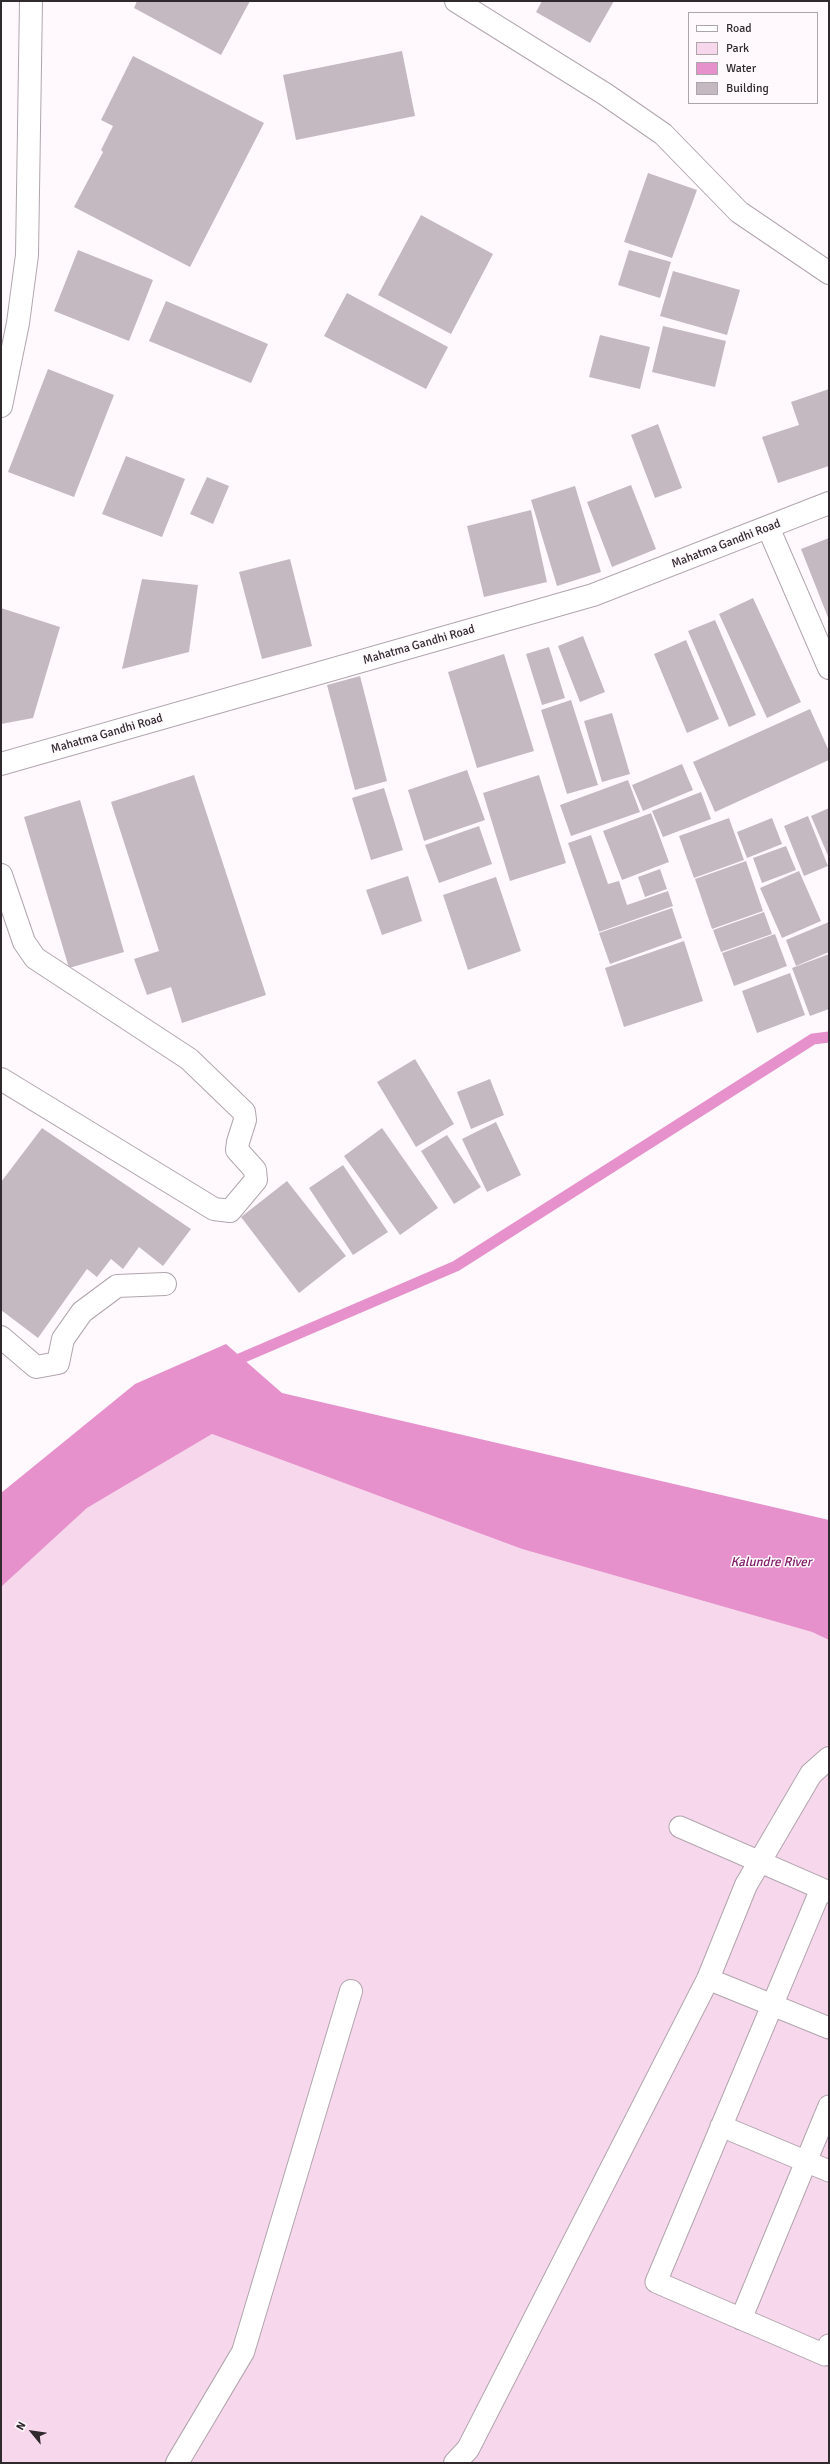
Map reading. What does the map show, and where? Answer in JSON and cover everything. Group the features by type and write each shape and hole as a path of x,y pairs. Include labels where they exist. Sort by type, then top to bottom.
{"street":[{"path":"1,406 18,324 27,255 31,1"},
{"path":"456,1 605,94 663,134 739,212 829,273"},
{"name":"Mahatma Gandhi Road","path":"1,764 593,595 829,504"},
{"path":"768,528 829,668"},
{"path":"1,875 24,942 35,958 189,1059 244,1112 246,1120 238,1142 237,1150 255,1170 256,1180 230,1211 214,1208 1,1079"},
{"path":"1,1337 36,1367 58,1363 62,1338 82,1312 117,1286 165,1284"},
{"path":"456,2463 468,2449 708,1979 746,1886 811,1774 829,1758"},
{"path":"177,2463 243,2352 351,1991"}],"lane":[{"path":"680,1827 825,1890 773,2005 656,2282 825,2355 829,2345"},
{"path":"708,1979 829,2028"},
{"path":"741,2319 829,2106"},
{"path":"721,2126 829,2171"}],"green space":[{"path":"212,1434 522,1549 812,1632 829,1640 829,2463 1,2463 1,1587 87,1508"}],"water":[{"name":"Kalundre River","path":"226,1344 282,1393 829,1520 829,1640 812,1632 522,1549 212,1434 87,1508 1,1587 1,1493 135,1384"}],"building":[{"path":"137,1 250,1 221,55 134,8"},
{"path":"542,1 614,1 590,43 536,12"},
{"path":"402,51 415,116 296,140 283,75"},
{"path":"133,56 264,123 190,267 74,207 103,152 101,150 113,126 101,120"},
{"path":"648,173 697,190 672,258 624,242"},
{"path":"421,215 493,254 451,334 378,295"},
{"path":"78,250 153,280 129,341 54,311"},
{"path":"629,250 671,262 660,298 618,285"},
{"path":"673,271 740,290 727,335 660,316"},
{"path":"347,293 448,347 426,389 324,336"},
{"path":"166,301 268,344 251,383 149,341"},
{"path":"663,326 726,341 715,387 652,372"},
{"path":"600,335 650,347 640,389 589,377"},
{"path":"48,369 114,395 74,497 8,472"},
{"path":"829,389 829,466 778,483 762,437 799,425 791,402"},
{"path":"658,424 682,488 655,498 631,435"},
{"path":"126,456 185,479 162,537 102,514"},
{"path":"207,477 229,486 213,524 190,514"},
{"path":"631,485 656,549 612,567 587,502"},
{"path":"575,486 601,572 557,586 531,500"},
{"path":"531,510 547,582 484,597 467,526"},
{"path":"829,538 829,620 801,549"},
{"path":"290,559 312,646 262,659 239,572"},
{"path":"142,579 198,585 189,652 122,669"},
{"path":"753,598 801,702 767,718 719,614"},
{"path":"1,608 60,627 33,718 1,724"},
{"path":"715,620 756,715 729,727 688,631"},
{"path":"583,636 605,692 580,702 558,646"},
{"path":"686,640 719,719 687,733 654,654"},
{"path":"549,647 565,698 542,705 526,654"},
{"path":"504,654 534,751 477,768 448,672"},
{"path":"360,676 387,781 355,790 327,685"},
{"path":"571,700 598,785 567,794 541,710"},
{"path":"810,709 829,751 829,760 715,812 693,762"},
{"path":"612,713 630,774 602,782 584,721"},
{"path":"682,764 693,790 643,811 632,785"},
{"path":"467,770 485,820 424,841 408,790"},
{"path":"194,775 266,995 182,1023 171,987 147,995 134,959 159,951 111,802"},
{"path":"539,775 566,863 510,881 483,793"},
{"path":"628,780 640,812 571,836 560,805"},
{"path":"384,788 403,850 371,860 352,798"},
{"path":"701,792 711,819 663,837 652,811"},
{"path":"80,800 124,952 69,968 24,817"},
{"path":"829,808 829,858 811,816"},
{"path":"651,813 669,862 622,880 603,831"},
{"path":"808,816 828,866 804,876 784,826"},
{"path":"729,818 744,860 694,878 679,836"},
{"path":"772,818 782,844 747,858 737,832"},
{"path":"479,826 492,864 439,883 425,845"},
{"path":"591,835 608,884 619,881 627,905 668,891 673,906 599,932 568,843"},
{"path":"786,846 796,870 762,883 753,858"},
{"path":"746,861 763,911 712,929 695,879"},
{"path":"660,869 667,889 645,897 638,877"},
{"path":"799,871 821,921 782,938 760,888"},
{"path":"408,876 422,921 382,935 366,890"},
{"path":"496,877 521,951 468,970 443,895"},
{"path":"672,908 682,938 610,964 599,933"},
{"path":"764,912 772,934 721,952 713,930"},
{"path":"829,922 829,952 796,966 786,940"},
{"path":"775,934 787,966 734,986 722,953"},
{"path":"684,941 703,1001 624,1027 605,968"},
{"path":"829,954 829,1009 810,1016 792,968"},
{"path":"790,973 805,1015 757,1033 742,991"},
{"path":"415,1059 454,1124 416,1147 377,1082"},
{"path":"490,1079 504,1115 471,1129 457,1092"},
{"path":"496,1122 521,1175 487,1192 462,1139"},
{"path":"42,1128 191,1229 163,1266 139,1247 123,1269 111,1259 97,1277 87,1269 38,1338 1,1310 1,1182"},
{"path":"382,1128 438,1208 400,1235 344,1156"},
{"path":"447,1135 481,1187 454,1204 421,1151"},
{"path":"343,1165 388,1232 353,1255 309,1188"},
{"path":"287,1181 346,1256 299,1293 241,1217"}],"waterway":[{"path":"230,1363 456,1266 813,1039 829,1037"}]}
